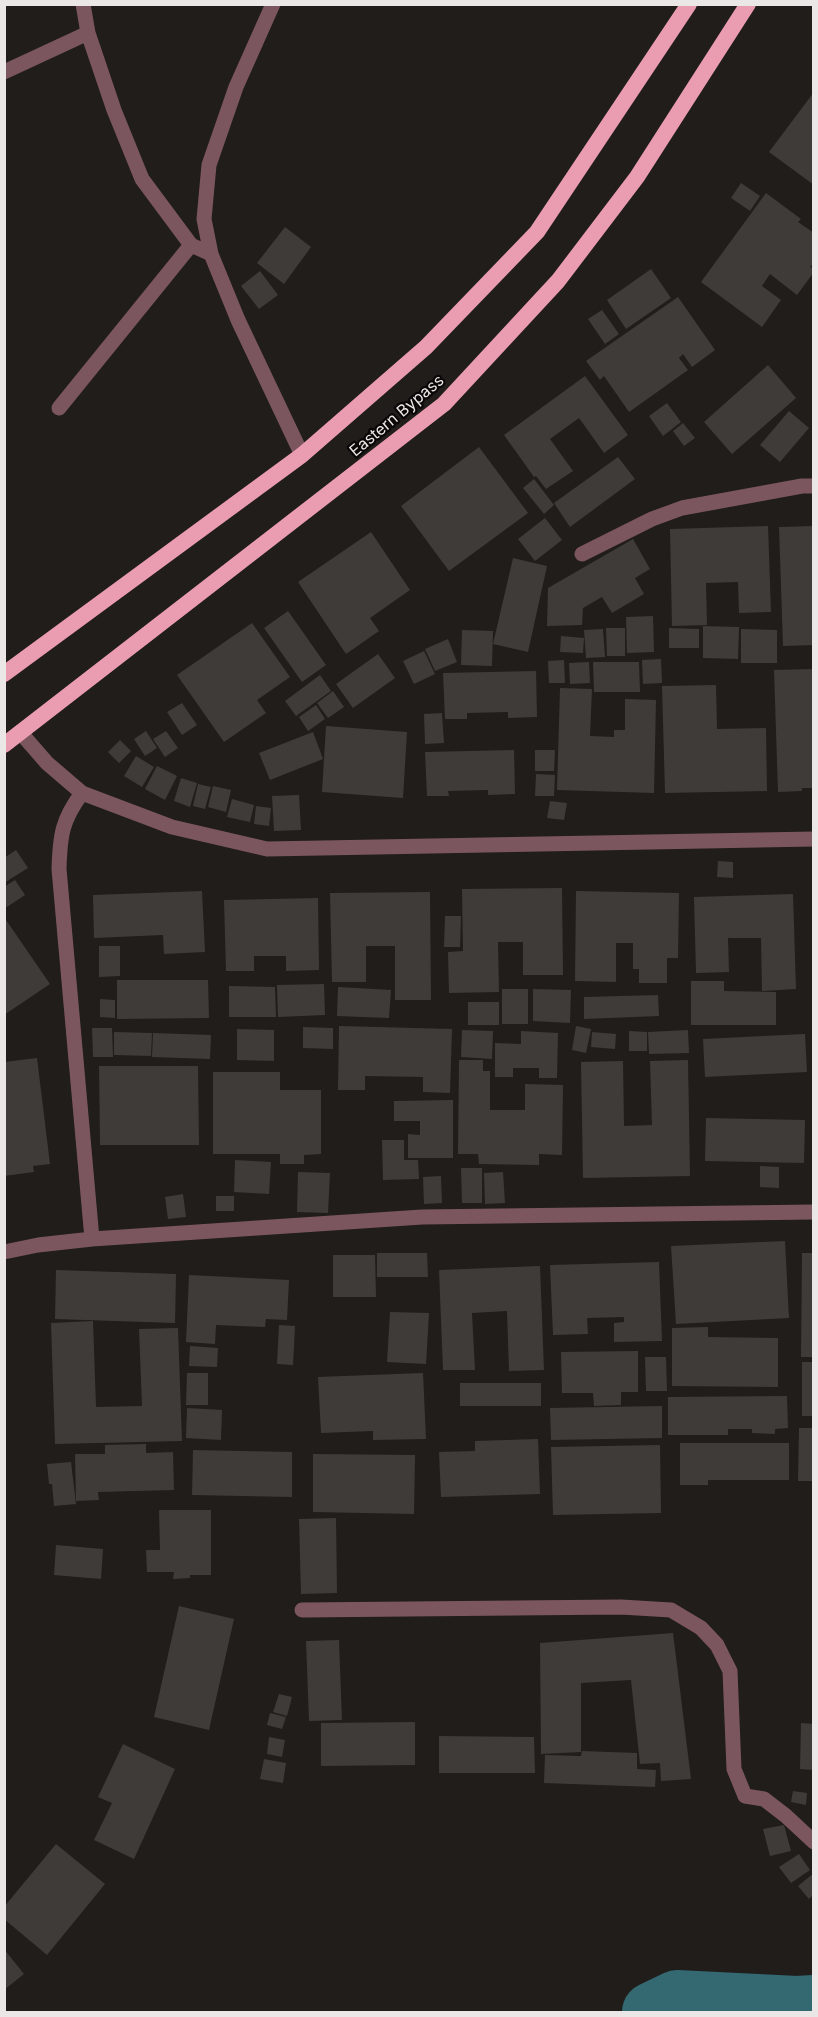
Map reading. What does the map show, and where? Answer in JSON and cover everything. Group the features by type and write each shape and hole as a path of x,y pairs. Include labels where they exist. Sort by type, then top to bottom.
{"highway":[{"name":"Eastern Bypass","path":"4,674 302,455 426,347 537,232 689,4"},
{"name":"Eastern Bypass","path":"4,745 444,404 558,281 623,196 748,4"}],"street":[{"path":"83,4 88,33 114,111 142,179 191,245 211,254"},
{"path":"273,4 236,87 209,165 204,219 211,254 238,320 302,455"},
{"path":"4,72 88,33"},
{"path":"59,408 191,245"},
{"path":"582,554 652,519 682,508 802,486 813,486"},
{"path":"21,732 46,763 82,793 172,827 267,849 813,839"},
{"path":"82,793 70,809 60,836 59,869 92,1239"},
{"path":"4,1252 38,1245 92,1239 422,1217 813,1212"},
{"path":"302,1610 621,1607 671,1610 701,1628 717,1645 730,1671 734,1769 745,1796 765,1799 813,1842"}],"building":[{"path":"814,92 814,185 769,152"},
{"path":"741,183 760,196 750,211 731,198"},
{"path":"766,193 801,219 798,222 814,233 814,263 810,267 814,269 814,272 797,295 770,274 762,286 781,300 762,327 701,282"},
{"path":"285,227 311,247 284,284 257,263"},
{"path":"651,269 671,298 626,329 607,300"},
{"path":"260,271 278,295 259,309 241,286"},
{"path":"678,297 715,350 692,367 683,354 679,358 688,370 629,412 604,376 600,380 586,361"},
{"path":"602,310 619,334 605,344 588,319"},
{"path":"768,365 796,398 732,454 704,422"},
{"path":"585,376 628,435 604,453 579,418 550,439 573,471 546,489 536,476 534,477 504,435"},
{"path":"667,403 681,422 663,436 649,416"},
{"path":"789,411 809,428 780,462 760,445"},
{"path":"683,423 695,438 684,446 673,431"},
{"path":"479,447 528,513 449,571 401,506"},
{"path":"618,457 635,479 570,527 554,503"},
{"path":"534,479 554,505 544,514 523,488"},
{"path":"545,518 562,540 535,561 518,539"},
{"path":"768,526 771,612 739,613 738,582 706,583 707,625 672,626 670,529"},
{"path":"814,526 814,645 783,646 779,527"},
{"path":"371,532 410,590 370,618 379,631 346,654 298,582"},
{"path":"633,539 650,569 635,578 644,594 612,613 602,597 583,608 582,625 547,626 548,588"},
{"path":"513,558 547,566 528,652 493,644"},
{"path":"288,611 326,665 302,682 264,628"},
{"path":"653,616 654,652 627,653 626,617"},
{"path":"252,623 290,677 257,700 266,713 224,742 177,675"},
{"path":"703,626 739,627 738,659 703,658"},
{"path":"606,628 625,628 625,656 607,656"},
{"path":"669,628 699,629 699,648 669,648"},
{"path":"603,629 605,657 586,658 584,630"},
{"path":"741,629 777,630 777,663 741,663"},
{"path":"462,630 493,631 492,666 461,665"},
{"path":"561,636 584,638 583,653 560,652"},
{"path":"448,639 457,662 435,671 425,649"},
{"path":"424,651 435,674 414,684 403,661"},
{"path":"378,654 395,678 353,708 336,684"},
{"path":"661,659 662,683 643,684 642,660"},
{"path":"564,660 565,683 549,683 548,661"},
{"path":"589,662 590,683 570,684 569,663"},
{"path":"593,662 639,662 640,692 594,692"},
{"path":"814,669 814,788 778,792 774,670"},
{"path":"536,671 537,717 508,718 508,712 467,713 467,719 445,719 443,673"},
{"path":"320,675 331,691 296,716 285,701"},
{"path":"716,685 717,729 766,728 767,791 665,793 662,686"},
{"path":"560,688 592,689 590,736 614,737 614,730 625,730 625,699 656,700 654,793 557,790"},
{"path":"333,691 344,707 328,718 317,703"},
{"path":"182,703 197,725 182,735 167,712"},
{"path":"316,705 325,719 308,731 299,717"},
{"path":"442,713 444,743 425,744 424,714"},
{"path":"326,726 407,732 403,798 322,792"},
{"path":"146,731 157,748 145,756 134,739"},
{"path":"166,731 178,748 165,757 153,739"},
{"path":"313,732 323,759 270,780 259,753"},
{"path":"120,740 131,751 119,763 108,752"},
{"path":"514,750 515,794 488,795 488,790 448,791 449,796 427,796 425,752"},
{"path":"535,750 555,750 554,771 535,771"},
{"path":"136,756 154,767 142,787 124,776"},
{"path":"157,766 177,776 165,800 145,789"},
{"path":"536,774 555,775 554,796 535,796"},
{"path":"181,778 197,783 190,807 174,801"},
{"path":"198,784 211,787 205,809 193,806"},
{"path":"213,786 231,790 226,812 208,807"},
{"path":"299,795 301,830 274,831 272,796"},
{"path":"232,799 254,805 250,822 227,817"},
{"path":"550,801 567,803 564,820 547,818"},
{"path":"256,806 271,808 269,826 254,824"},
{"path":"16,850 28,868 4,883 4,858"},
{"path":"718,861 733,862 733,878 717,877"},
{"path":"15,880 25,895 7,907 4,903 4,887"},
{"path":"562,888 563,975 523,975 523,942 498,942 499,992 449,993 448,952 463,951 462,889"},
{"path":"202,891 205,952 164,954 163,935 94,938 93,895"},
{"path":"576,891 679,893 678,958 667,958 667,983 639,983 639,969 633,969 633,943 616,943 616,982 575,981"},
{"path":"430,892 431,1000 395,1000 395,946 366,946 366,982 332,982 330,893"},
{"path":"793,894 796,989 762,991 761,938 728,938 729,972 696,973 694,897"},
{"path":"318,898 319,970 286,971 286,956 254,956 254,971 226,971 224,900"},
{"path":"445,916 461,916 460,947 444,947"},
{"path":"4,917 50,984 4,1015"},
{"path":"99,946 120,946 120,976 99,977"},
{"path":"117,980 208,980 209,1018 117,1019"},
{"path":"691,981 724,981 724,991 776,992 776,1025 691,1025"},
{"path":"324,984 325,1015 278,1017 277,985"},
{"path":"229,986 275,987 276,1017 229,1017"},
{"path":"338,987 391,990 389,1018 337,1016"},
{"path":"502,989 528,989 528,1024 502,1024"},
{"path":"533,989 571,990 570,1023 533,1021"},
{"path":"658,995 659,1016 584,1019 584,997"},
{"path":"100,999 115,1000 115,1018 100,1017"},
{"path":"468,1002 499,1002 499,1025 468,1025"},
{"path":"339,1026 452,1029 450,1093 423,1092 423,1077 365,1076 365,1090 338,1090"},
{"path":"576,1026 591,1029 586,1053 572,1050"},
{"path":"303,1027 333,1028 333,1049 303,1048"},
{"path":"92,1028 112,1028 113,1057 93,1057"},
{"path":"237,1029 274,1030 274,1061 237,1060"},
{"path":"462,1030 493,1031 492,1059 461,1057"},
{"path":"688,1030 689,1053 649,1054 648,1032"},
{"path":"521,1031 558,1033 557,1078 539,1078 539,1068 513,1068 513,1077 495,1077 495,1043 521,1044"},
{"path":"629,1031 647,1032 647,1051 629,1051"},
{"path":"114,1032 152,1033 151,1056 114,1055"},
{"path":"592,1032 616,1034 615,1049 591,1047"},
{"path":"153,1033 211,1035 210,1059 152,1057"},
{"path":"805,1034 807,1072 705,1077 703,1039"},
{"path":"37,1058 50,1164 33,1166 34,1172 4,1176 4,1062"},
{"path":"459,1060 483,1060 483,1071 490,1071 490,1110 525,1110 525,1084 563,1085 562,1155 539,1154 539,1165 479,1164 478,1154 458,1154"},
{"path":"688,1060 690,1176 583,1178 581,1062 623,1061 624,1126 652,1125 650,1061"},
{"path":"99,1066 198,1066 199,1145 100,1145"},
{"path":"213,1072 280,1072 280,1090 321,1090 321,1154 304,1155 304,1164 280,1164 280,1154 213,1154"},
{"path":"453,1100 453,1158 408,1158 408,1134 420,1135 420,1121 394,1121 394,1101"},
{"path":"706,1118 805,1120 804,1163 705,1161"},
{"path":"382,1140 404,1140 404,1160 418,1160 419,1179 383,1180"},
{"path":"235,1160 271,1162 269,1194 234,1192"},
{"path":"760,1166 779,1167 779,1188 760,1187"},
{"path":"461,1168 482,1168 482,1203 462,1203"},
{"path":"298,1172 330,1173 328,1213 297,1212"},
{"path":"503,1172 505,1203 485,1204 484,1173"},
{"path":"441,1176 442,1203 424,1204 423,1177"},
{"path":"183,1194 186,1217 168,1219 165,1197"},
{"path":"216,1196 234,1196 234,1211 216,1211"},
{"path":"785,1241 789,1318 676,1324 671,1246"},
{"path":"377,1253 427,1253 428,1277 377,1277"},
{"path":"802,1253 814,1253 814,1357 801,1357"},
{"path":"333,1255 375,1255 376,1297 333,1297"},
{"path":"659,1262 662,1341 614,1342 614,1323 624,1322 624,1317 587,1318 588,1334 553,1335 550,1265"},
{"path":"540,1266 544,1370 509,1371 507,1311 472,1313 475,1370 443,1370 439,1270"},
{"path":"56,1270 176,1274 175,1323 55,1319"},
{"path":"189,1275 289,1280 287,1320 266,1319 265,1327 216,1325 215,1344 186,1342"},
{"path":"390,1312 429,1313 426,1364 387,1362"},
{"path":"93,1321 96,1407 142,1406 139,1329 178,1328 182,1441 55,1444 51,1323"},
{"path":"279,1325 295,1326 293,1365 277,1364"},
{"path":"708,1327 708,1337 778,1338 778,1387 672,1386 672,1328"},
{"path":"190,1346 218,1348 217,1367 189,1366"},
{"path":"638,1351 638,1392 621,1392 621,1405 594,1406 593,1393 562,1393 561,1352"},
{"path":"645,1357 666,1357 667,1391 646,1391"},
{"path":"802,1362 814,1362 814,1416 802,1416"},
{"path":"187,1373 208,1373 208,1405 186,1405"},
{"path":"423,1373 426,1439 373,1440 373,1431 321,1433 318,1377"},
{"path":"460,1383 541,1383 541,1406 460,1406"},
{"path":"787,1396 788,1428 775,1429 775,1434 752,1433 752,1429 728,1429 728,1435 668,1435 668,1397"},
{"path":"662,1406 662,1438 551,1440 550,1408"},
{"path":"187,1408 222,1410 221,1440 186,1438"},
{"path":"799,1428 814,1428 814,1481 798,1481"},
{"path":"538,1439 540,1494 441,1497 439,1452 475,1451 475,1441"},
{"path":"680,1443 789,1443 789,1480 708,1480 708,1485 680,1485"},
{"path":"146,1444 146,1453 173,1452 174,1490 98,1492 99,1500 76,1501 75,1454 105,1454 105,1445"},
{"path":"660,1445 661,1513 553,1515 551,1447"},
{"path":"193,1450 292,1452 292,1497 192,1495"},
{"path":"313,1454 415,1455 414,1514 313,1512"},
{"path":"71,1462 76,1504 54,1506 47,1464"},
{"path":"159,1510 211,1510 211,1575 190,1575 190,1578 173,1579 174,1572 147,1572 146,1550 160,1550"},
{"path":"336,1518 337,1593 301,1594 299,1519"},
{"path":"56,1545 103,1549 101,1579 54,1575"},
{"path":"179,1606 234,1619 209,1730 154,1717"},
{"path":"673,1633 691,1779 661,1781 660,1763 640,1764 631,1680 581,1683 581,1752 541,1754 540,1643"},
{"path":"339,1640 342,1720 309,1721 306,1641"},
{"path":"279,1694 292,1697 287,1716 273,1712"},
{"path":"270,1713 286,1717 282,1729 267,1725"},
{"path":"415,1722 415,1765 321,1766 321,1723"},
{"path":"801,1723 814,1724 814,1770 800,1769"},
{"path":"439,1736 534,1737 535,1773 439,1773"},
{"path":"269,1737 285,1740 282,1757 267,1754"},
{"path":"123,1744 175,1769 134,1859 94,1840 112,1803 98,1797"},
{"path":"582,1751 637,1753 637,1769 656,1770 655,1787 544,1783 545,1755 581,1756"},
{"path":"264,1759 286,1763 283,1783 260,1779"},
{"path":"793,1791 807,1793 806,1805 791,1802"},
{"path":"784,1825 791,1851 770,1856 763,1829"},
{"path":"56,1844 105,1884 47,1955 4,1919 4,1907"},
{"path":"799,1854 810,1870 791,1883 779,1867"},
{"path":"814,1873 814,1894 809,1899 798,1886"},
{"path":"4,1949 24,1974 4,1990"}],"waterway":[{"path":"652,2012 677,2000 814,2005"}]}
